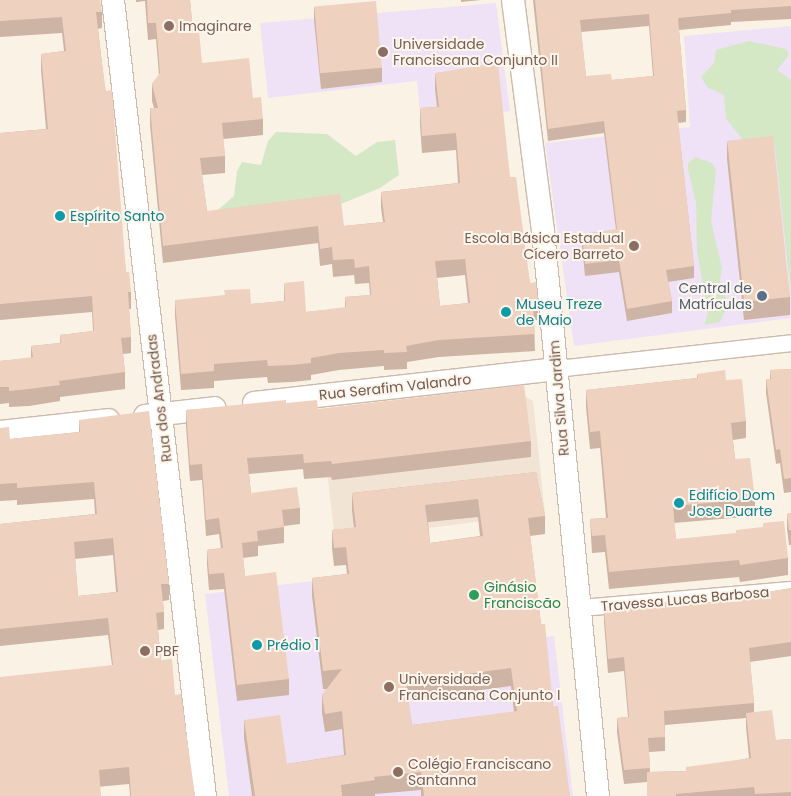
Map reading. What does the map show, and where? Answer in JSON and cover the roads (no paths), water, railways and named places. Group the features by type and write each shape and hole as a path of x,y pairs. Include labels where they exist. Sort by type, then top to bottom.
{"street":[{"name":"Rua dos Andradas","path":"113,0 205,796"},
{"name":"Rua Silva Jardim","path":"513,0 557,369 598,796"},
{"name":"Rua Serafim Valandro","path":"0,432 791,343"},
{"name":"Travessa Lucas Barbosa","path":"580,608 791,590"}],"place":[{"name":"Imaginare","path":"169,26"},
{"name":"Universidade Franciscana Conjunto II","path":"383,52"},
{"name":"Espírito Santo","path":"60,216"},
{"name":"Escola Básica Estadual Cícero Barreto","path":"634,246"},
{"name":"Central de Matrículas","path":"762,296"},
{"name":"Museu Treze de Maio","path":"506,312"},
{"name":"Edifício Dom Jose Duarte","path":"679,503"},
{"name":"Ginásio Franciscão","path":"474,595"},
{"name":"Prédio 1","path":"257,645"},
{"name":"PBF","path":"145,651"},
{"name":"Universidade Franciscana Conjunto I","path":"389,687"},
{"name":"Colégio Franciscano Santanna","path":"398,772"}]}
